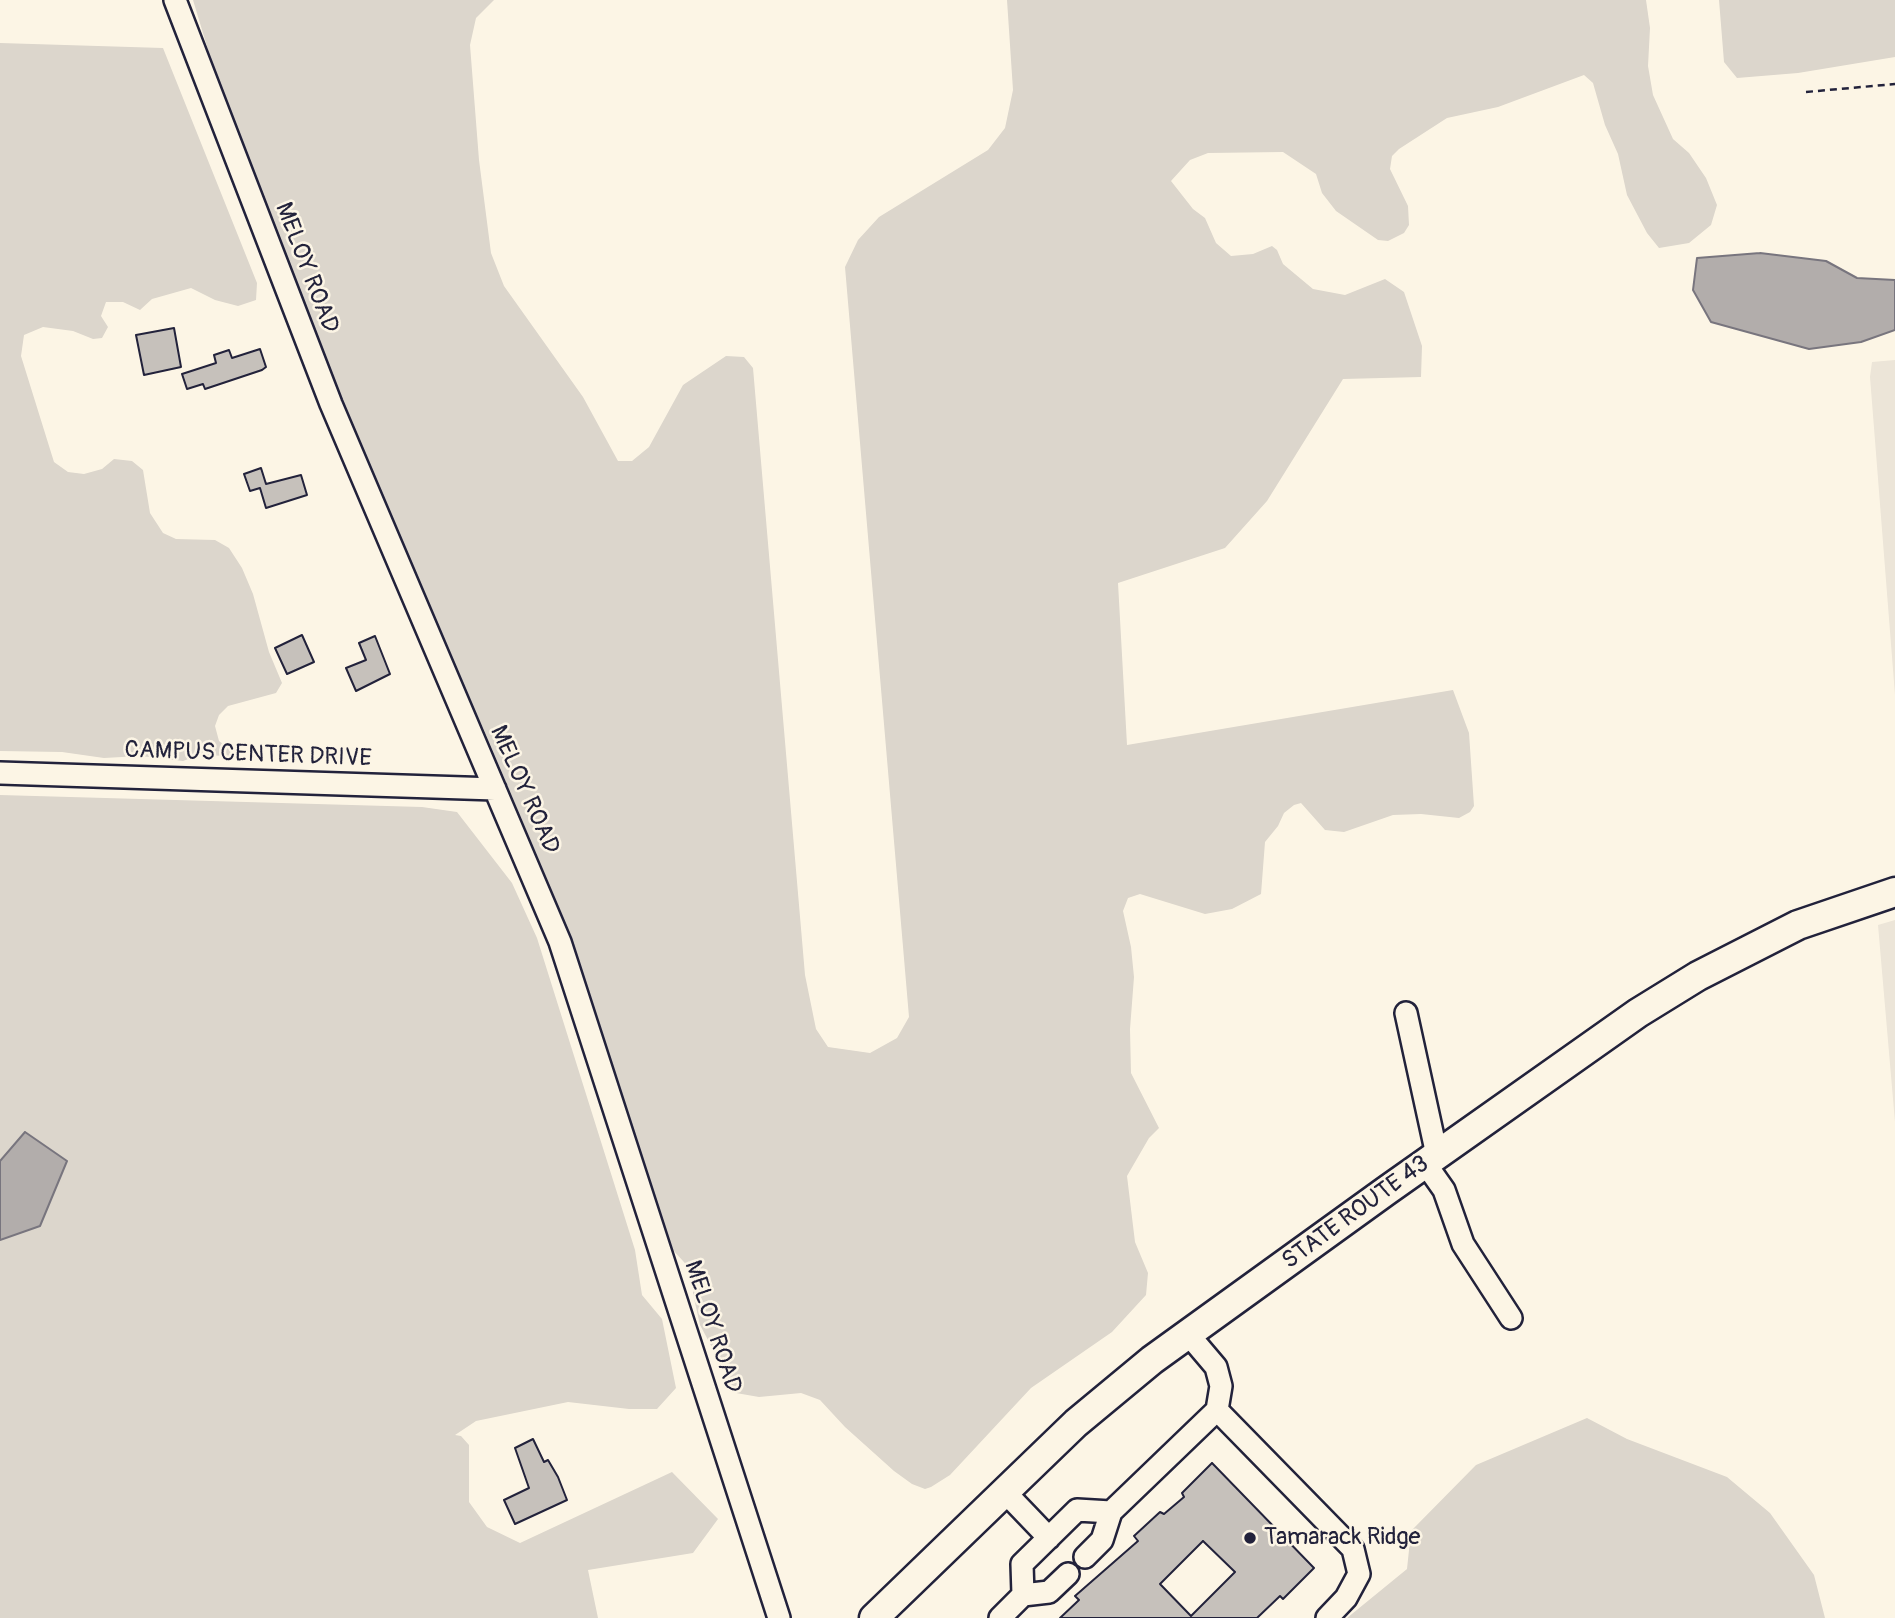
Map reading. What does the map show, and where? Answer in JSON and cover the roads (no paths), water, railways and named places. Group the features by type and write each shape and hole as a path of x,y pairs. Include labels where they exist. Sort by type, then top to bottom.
{"main road":[{"name":"STATE ROUTE 43","path":"874,1618 1003,1490 1076,1423 1188,1334 1431,1159 1638,1013 1698,976 1798,925 1895,892"}],"street":[{"name":"MELOY ROAD","path":"175,0 336,417 555,929 779,1618"},
{"name":"CAMPUS CENTER DRIVE","path":"0,773 495,789"},
{"path":"1406,1013 1431,1159 1462,1244 1511,1318"},
{"path":"1085,1557 1102,1540 1111,1512 1217,1410 1221,1385 1216,1367 1188,1334"},
{"path":"1217,1410 1353,1549 1359,1574 1346,1598 1327,1618"},
{"path":"1003,1490 1049,1538"},
{"path":"1023,1595 1022,1564 1077,1510 1111,1512"},
{"path":"1000,1618 1023,1595 1049,1592 1068,1574"}],"place":[{"name":"Tamarack Ridge","path":"1250,1538"}]}
